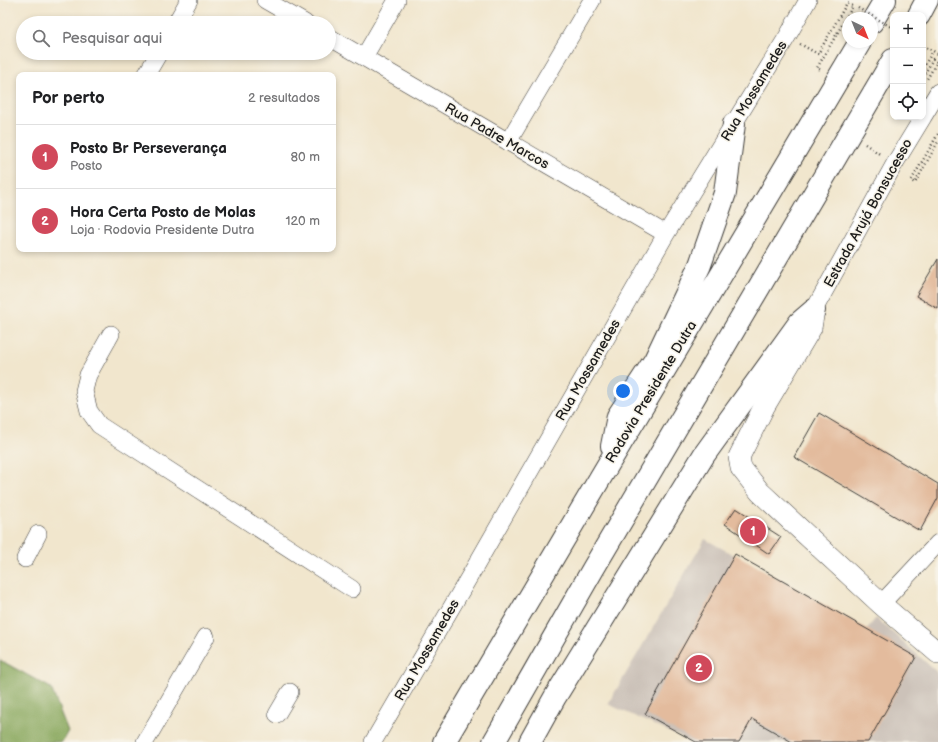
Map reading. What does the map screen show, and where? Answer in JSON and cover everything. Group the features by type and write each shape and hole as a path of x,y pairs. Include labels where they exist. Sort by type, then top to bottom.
{"highway":[{"path":"869,12 885,0"},
{"path":"921,12 927,0"},
{"name":"Rodovia Presidente Dutra","path":"444,742 856,48"},
{"path":"494,742 655,463 890,65"},
{"path":"609,463 618,416 655,360 700,266 725,193 734,124"},
{"path":"530,742 704,455 800,322 814,310"}],"main road":[{"path":"814,310 811,328 768,401 739,456 741,468 760,492 881,604 938,653"}],"street":[{"path":"180,16 188,0"},
{"path":"265,0 293,16"},
{"path":"364,57 397,0"},
{"path":"508,142 592,0"},
{"name":"Rua Mossamedes","path":"373,742 472,574 666,234 787,37 808,0"},
{"name":"Rua Padre Marcos","path":"336,41 666,234"},
{"path":"148,72 155,60"},
{"name":"Estrada Arujá Bonsucesso","path":"926,107 932,86"},
{"name":"Estrada Arujá Bonsucesso","path":"814,310 895,163 921,120"},
{"path":"111,334 88,375 84,392 89,411 99,425 352,589"},
{"path":"25,559 38,534"},
{"path":"881,604 938,543"},
{"path":"145,742 206,637"},
{"path":"277,714 290,692"}],"path":[{"path":"818,54 847,3 853,6 818,68 823,71"},
{"path":"878,21 890,27"},
{"path":"926,47 938,54"},
{"path":"926,63 933,51"},
{"path":"926,72 934,59 937,62 932,86"},
{"path":"938,134 911,181 914,183 938,142"}],"shaded area":[{"path":"705,539 867,629 876,618 938,673 938,742 691,742 608,704"}],"green space":[{"path":"0,660 51,688 68,731 62,742 0,742"}],"building":[{"path":"938,259 938,309 916,296"},
{"path":"819,413 938,484 938,498 920,531 794,457"},
{"path":"736,508 781,537 769,554 725,524"},
{"path":"735,554 916,657 868,742 792,742 752,719 739,742 696,742 645,714"}],"place":[{"name":"Posto Br Perseverança","path":"753,531"},
{"name":"Hora Certa Posto de Molas","path":"699,668"}]}
